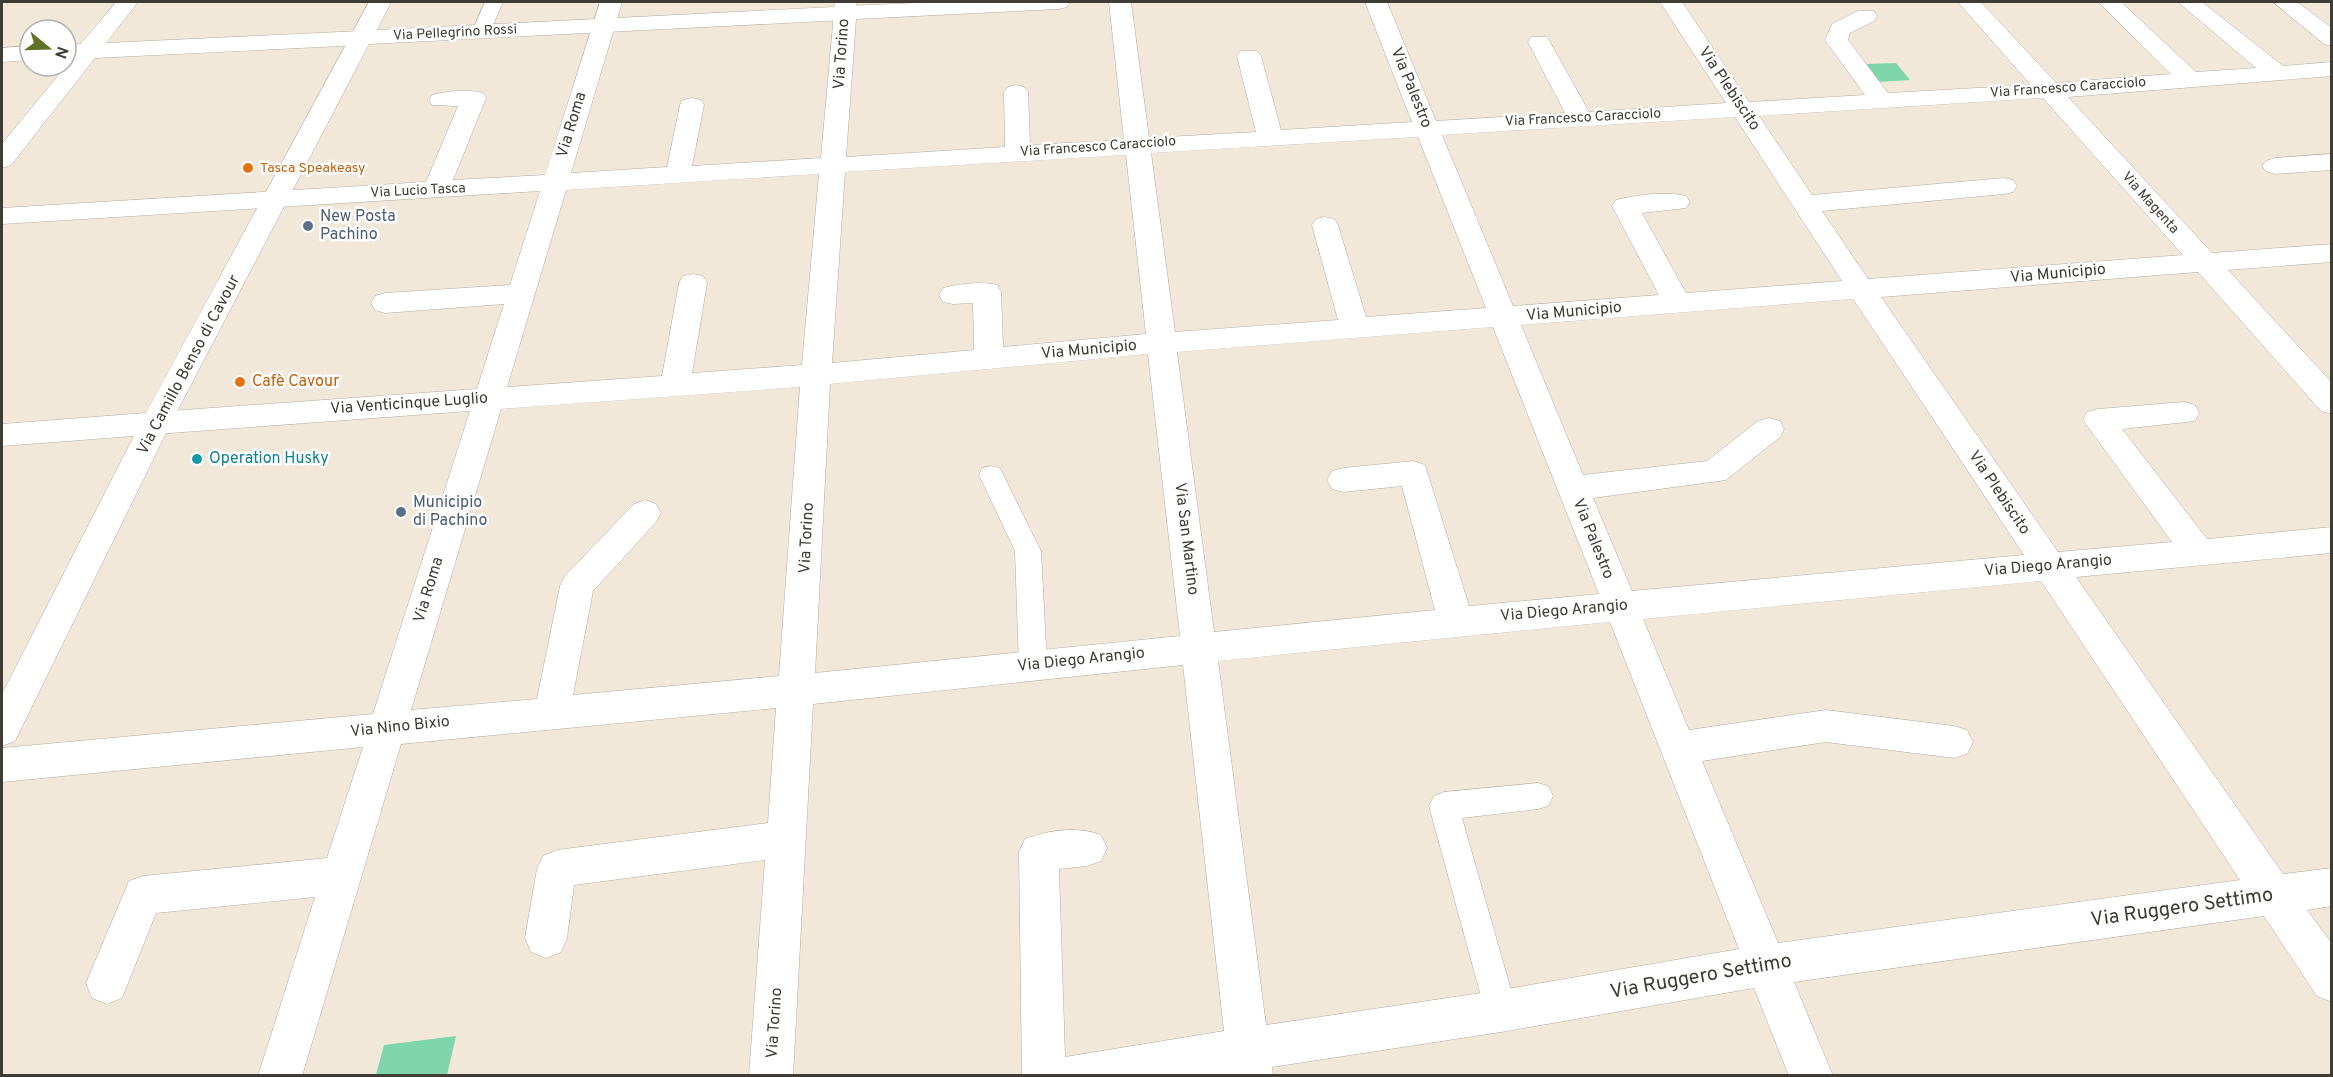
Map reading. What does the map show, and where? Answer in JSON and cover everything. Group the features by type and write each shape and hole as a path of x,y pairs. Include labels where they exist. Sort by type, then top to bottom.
{"street":[{"path":"78,50 127,2"},
{"name":"Via Camillo Benso di Cavour","path":"2,730 156,423 278,198 380,2"},
{"name":"Via Pellegrino Rossi","path":"78,51 481,32 607,14 1059,2"},
{"name":"Via San Martino","path":"1120,2 1250,1062"},
{"name":"Via Palestro","path":"1376,2 1811,1076"},
{"name":"Via Plebiscito","path":"1671,2 1862,291 2331,981"},
{"name":"Via Magenta","path":"1969,2 2331,404"},
{"path":"2109,2 2190,80"},
{"path":"2190,2 2277,73"},
{"path":"2284,2 2331,39"},
{"name":"Via Torino","path":"771,1076 798,690 816,375 845,7"},
{"name":"Via Roma","path":"280,1076 607,14"},
{"path":"1866,16 1840,29 1836,40 1881,100"},
{"path":"1539,42 1580,118"},
{"path":"2,55 18,54"},
{"path":"1249,56 1270,137"},
{"name":"Via Francesco Caracciolo","path":"834,164 2048,91 2331,69"},
{"path":"2,160 58,78"},
{"path":"1016,92 1018,153"},
{"path":"436,190 474,98 441,100"},
{"path":"678,174 692,105"},
{"path":"2276,166 2331,162"},
{"name":"Via Lucio Tasca","path":"2,216 834,164"},
{"path":"1805,204 2004,186"},
{"path":"1677,202 1625,206 1677,303"},
{"path":"1325,225 1355,330"},
{"name":"Via Municipio","path":"816,375 1162,343 1862,291 2331,253"},
{"path":"675,385 693,283"},
{"path":"953,295 987,292 989,359"},
{"path":"385,303 519,294"},
{"name":"Via Venticinque Luglio","path":"2,435 816,375"},
{"path":"2184,413 2098,420 2199,553"},
{"path":"1573,488 1714,472 1769,429"},
{"path":"1343,480 1414,473 1455,622"},
{"path":"552,712 577,586 645,513"},
{"name":"Via Diego Arangio","path":"798,690 1199,647 2331,540"},
{"name":"Via Nino Bixio","path":"2,765 798,690"},
{"path":"1678,748 1826,726 1954,742"},
{"path":"546,938 557,869 787,839"},
{"path":"1044,1076 1040,852 1087,848"},
{"path":"108,983 143,895 341,876"},
{"name":"Via Ruggero Settimo","path":"1072,1076 1250,1062 1500,1011 1766,965 2331,887"}],"lane":[{"path":"481,32 494,2"},
{"path":"991,475 1028,551 1033,666"},
{"path":"1500,1011 1444,806 1538,796"}],"green space":[{"path":"1896,63 1910,80 1878,82 1865,64"},
{"path":"456,1036 447,1075 376,1075 384,1045"}],"place":[{"name":"Tasca Speakeasy","path":"248,168"},
{"name":"New Posta Pachino","path":"308,226"},
{"name":"Cafè Cavour","path":"240,382"},
{"name":"Operation Husky","path":"197,459"},
{"name":"Municipio di Pachino","path":"401,512"}]}
